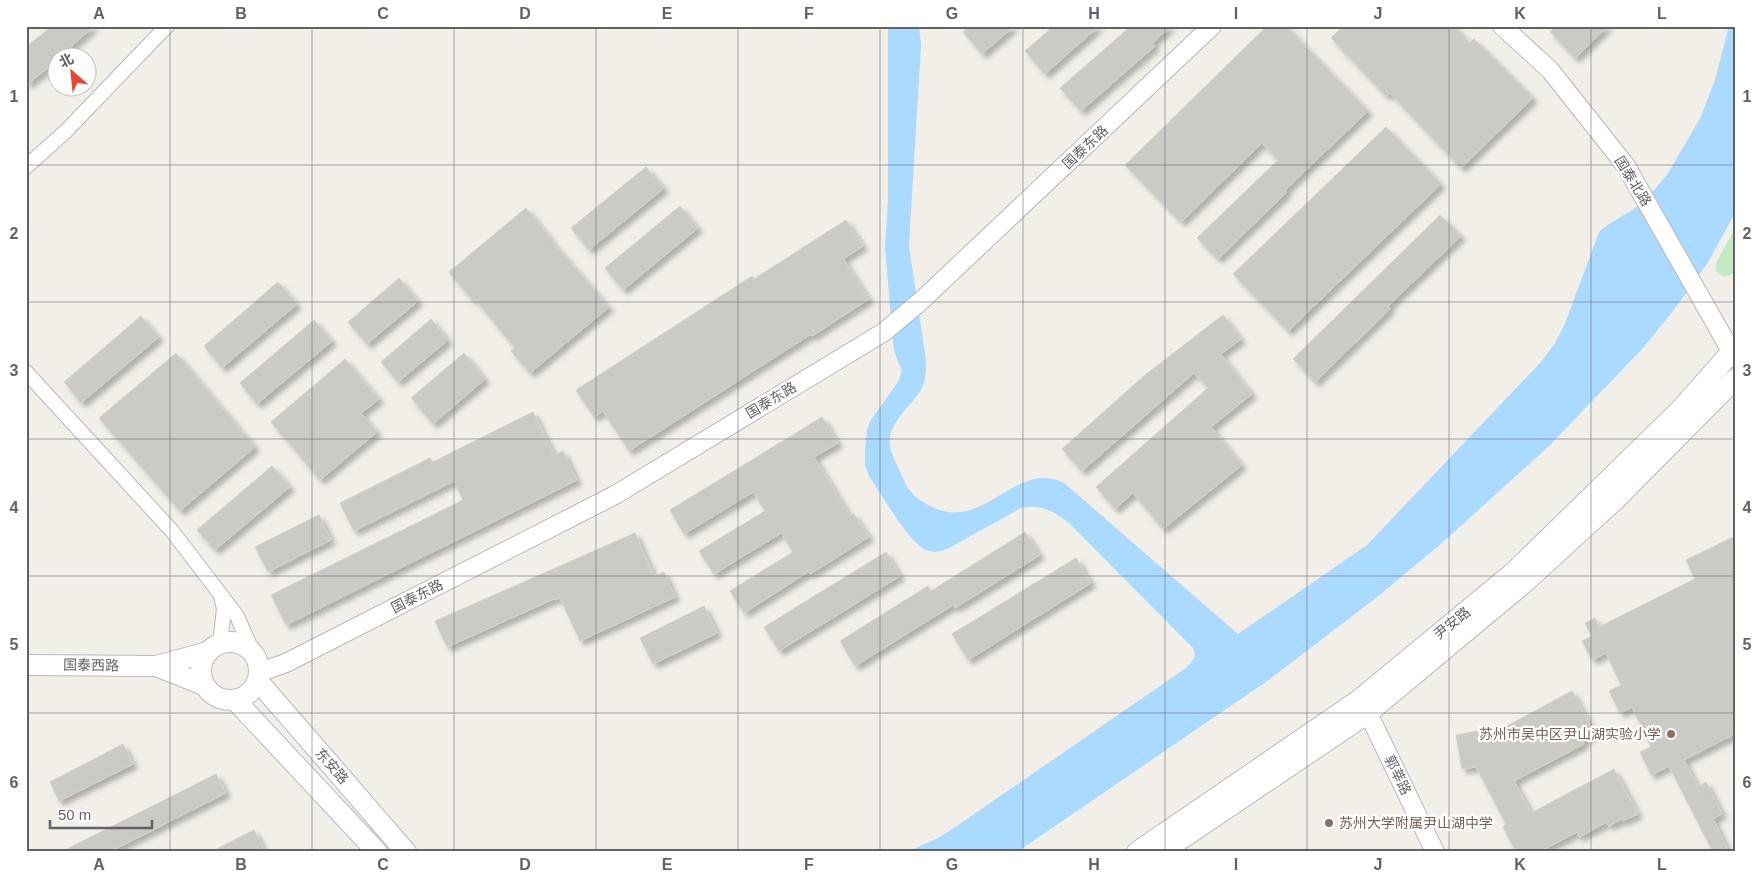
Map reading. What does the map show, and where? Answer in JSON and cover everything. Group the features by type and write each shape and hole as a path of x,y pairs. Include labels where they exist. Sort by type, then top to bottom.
{"main road":[{"name":"尹安路","path":"1137,852 1363,707 1514,572 1681,409 1734,351"},
{"name":"尹安路","path":"1162,852 1363,707 1524,583 1609,505 1735,379"},
{"path":"236,642 246,646 253,653 258,662 259,676 252,691 244,697 226,700 217,698 204,686 156,666 187,659 214,648 236,642"},
{"path":"204,686 201,677 203,659 214,648"},
{"name":"国泰西路","path":"26,665 156,666"},
{"name":"东安路","path":"259,676 406,852"},
{"name":"东安路","path":"235,700 377,852"}],"street":[{"path":"26,168 66,131 167,26"},
{"name":"国泰东路","path":"259,676 286,664 615,495 884,332 922,300 1212,26"},
{"name":"国泰北路","path":"1502,26 1550,70 1626,166 1734,351"},
{"path":"26,372 172,531 237,616 253,653"},
{"path":"214,648 224,609 220,593"},
{"name":"郭莘路","path":"1363,707 1435,852"}],"green space":[{"path":"1735,229 1735,273 1724,277 1716,271 1716,263"}],"water":[{"path":"888,26 919,26 921,45 909,246 926,372 920,391 897,420 890,436 891,451 907,486 915,496 926,504 951,512 968,511 984,505 1014,487 1029,481 1045,478 1063,482 1238,634 1367,545 1541,362 1555,343 1564,326 1599,232 1634,209 1656,188 1667,175 1701,117 1716,77 1729,26 1735,26 1735,213 1707,264 1643,348 1549,446 1442,543 1377,597 1270,679 1017,852 907,852 938,838 954,828 1186,668 1195,654 1193,648 1069,523 1058,515 1041,508 1021,508 949,548 932,552 926,550 911,538 869,476 865,465 867,430 870,421 898,382 902,371 894,351 885,248 888,200"}],"building":[{"path":"52,26 94,26 69,48 48,48 48,68 26,85 26,47"},
{"path":"969,26 1014,26 982,54 963,32"},
{"path":"1054,26 1099,26 1045,74 1025,51"},
{"path":"1131,26 1171,26 1152,43 1155,46 1081,111 1060,88"},
{"path":"1267,26 1286,26 1368,111 1285,190 1287,192 1218,259 1197,238 1278,160 1262,143 1181,222 1125,165"},
{"path":"1343,26 1454,26 1470,43 1474,39 1533,98 1461,168 1390,93 1386,96 1331,38"},
{"path":"1556,26 1608,26 1575,58 1550,32"},
{"path":"1386,127 1441,184 1288,331 1233,274"},
{"path":"646,167 664,188 589,250 571,228"},
{"path":"680,206 698,228 623,290 605,268"},
{"path":"526,208 548,237 609,307 530,373 511,351 515,348 474,298 472,300 449,272"},
{"path":"1440,215 1461,236 1388,306 1390,309 1315,382 1293,359"},
{"path":"846,220 863,246 843,259 869,299 629,451 603,411 594,417 576,390 752,276 754,279"},
{"path":"399,278 418,301 367,344 348,322"},
{"path":"278,282 297,304 222,368 204,346"},
{"path":"1223,315 1241,339 1221,354 1252,394 1211,427 1242,465 1163,529 1133,493 1115,509 1096,487 1208,388 1194,373 1082,471 1062,449 1145,375"},
{"path":"141,316 159,337 81,403 64,382"},
{"path":"431,319 448,340 398,382 381,362"},
{"path":"314,320 332,341 257,404 240,383"},
{"path":"176,353 255,447 180,511 99,418"},
{"path":"464,353 485,379 433,424 411,398"},
{"path":"345,359 379,399 361,413 377,432 320,480 271,422"},
{"path":"533,412 554,455 563,451 577,480 286,625 271,595 463,500 454,481 354,531 340,503 430,458 433,462"},
{"path":"822,417 838,443 814,457 850,516 854,514 869,537 810,574 808,572 744,613 730,591 793,552 781,533 714,574 699,551 765,511 753,492 684,534 670,510"},
{"path":"272,466 290,487 215,550 197,530"},
{"path":"319,515 331,540 268,572 255,547"},
{"path":"1025,532 1040,555 955,608 953,605 855,666 840,641 928,586 931,591"},
{"path":"635,533 654,576 664,572 675,597 580,641 560,598 556,600 556,598 447,647 435,621"},
{"path":"1735,536 1735,734 1684,760 1698,787 1706,782 1722,814 1713,819 1729,852 1713,852 1669,766 1651,775 1640,752 1651,747 1632,707 1620,713 1609,691 1621,685 1606,653 1592,660 1582,641 1592,636 1585,623 1595,618 1599,627 1695,579 1686,560"},
{"path":"886,552 900,576 779,651 764,627"},
{"path":"1076,558 1091,583 968,660 952,634"},
{"path":"704,606 717,633 653,664 640,638"},
{"path":"1572,691 1595,734 1582,741 1584,744 1514,781 1531,813 1614,769 1638,814 1609,826 1607,822 1579,837 1577,832 1539,852 1516,852 1503,827 1506,824 1476,767 1462,769 1456,735 1489,729 1492,734"},
{"path":"123,744 133,764 59,801 50,782"},
{"path":"216,774 226,793 109,852 61,852"},
{"path":"254,830 265,852 211,852"}],"place":[{"name":"苏州市吴中区尹山湖实验小学","path":"1671,734"},
{"name":"苏州大学附属尹山湖中学","path":"1329,823"}]}
